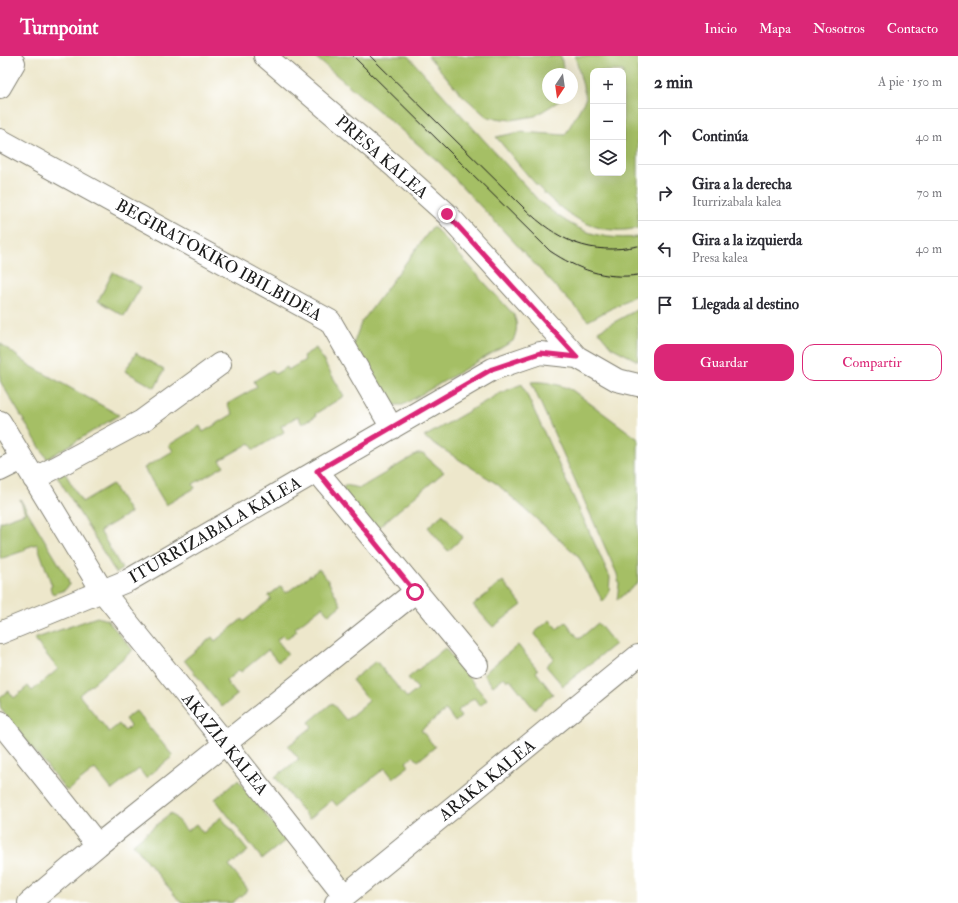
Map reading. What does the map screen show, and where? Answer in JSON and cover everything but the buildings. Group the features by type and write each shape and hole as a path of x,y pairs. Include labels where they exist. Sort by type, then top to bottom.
{"street":[{"path":"0,87 14,63 5,56"},
{"name":"PRESA KALEA","path":"265,56 396,168 447,214 577,357 617,380 638,385"},
{"name":"BEGIRATOKIKO IBILBIDEA","path":"0,140 330,320 392,428"},
{"name":"ITURRIZABALA KALEA","path":"0,633 103,592 129,580 492,369 540,353 577,357"},
{"path":"34,479 142,421 220,364"},
{"name":"AKAZIA KALEA","path":"0,422 103,592 225,743 341,900"},
{"path":"0,470 22,460"},
{"path":"317,471 415,592 477,665"},
{"path":"29,903 98,845 415,592"},
{"name":"ARAKA KALEA","path":"341,900 638,656"},
{"path":"0,722 98,845"}],"green space":[{"path":"314,56 408,56 539,201 562,219 584,231 609,237 638,237 638,294 588,321 440,163"},
{"path":"428,56 561,56 563,68 542,68 542,104 554,104 535,116 511,120 487,117 461,94"},
{"path":"575,56 638,56 638,228 615,230 593,226 574,217 556,204 540,188 496,137 520,132 565,135 586,98"},
{"path":"433,226 514,315 516,331 513,341 403,405 392,405 385,401 352,348 361,323"},
{"path":"113,272 141,287 124,316 98,301"},
{"path":"638,309 638,361 611,347 598,331"},
{"path":"0,343 29,365 119,415 47,459 0,381"},
{"path":"316,348 344,396 302,424 298,416 281,426 284,432 254,450 250,443 220,460 224,466 193,484 195,488 166,505 144,468 173,451 169,445 200,426 203,432 233,414 227,404 257,387 254,381 272,370 275,374 287,367 288,370 305,360 303,356"},
{"path":"136,353 164,370 155,388 125,371"},
{"path":"531,382 552,383 572,390 638,439 638,583 617,600 619,584 617,574"},
{"path":"522,384 610,577 609,593 603,602 578,556 497,484 424,437 500,393"},
{"path":"417,454 423,454 444,472 374,531 343,489 345,485 360,488"},
{"path":"65,473 82,502 112,484 128,509 130,513 100,531 122,569 116,573 57,476"},
{"path":"20,499 68,579 69,585 65,590 52,594 50,587 52,586 37,544 25,548 26,550 0,559 0,522 25,513"},
{"path":"443,514 463,537 448,551 428,527"},
{"path":"319,569 327,579 341,605 329,615 322,607 295,628 297,631 286,639 283,635 277,640 288,654 278,662 268,650 241,672 239,670 226,681 237,695 222,707 184,660 212,637 215,641 242,619 244,621 271,599 268,596 281,586 286,593"},
{"path":"503,581 522,605 493,627 473,605"},
{"path":"97,617 107,620 133,650 79,695 109,732 119,724 125,731 130,726 125,719 136,711 173,756 146,778 139,769 112,790 95,769 67,791 0,708 0,697 9,691 14,698 28,686 32,691 58,669 34,639"},
{"path":"550,620 557,629 566,622 579,639 598,623 615,644 563,686 546,666 554,658 534,633"},
{"path":"518,645 538,670 536,672 553,694 534,709 510,679 507,681 504,677 493,686 483,674"},
{"path":"445,648 487,700 480,706 474,698 457,711 461,717 455,722 446,710 421,730 435,747 418,761 413,756 406,762 409,766 393,778 385,768 337,806 332,800 309,819 275,777 299,759 288,746 312,727 309,722 332,703 346,720 369,701 352,680 376,661 407,698 418,689 408,678"},
{"path":"238,780 286,840 262,859 215,799"},
{"path":"171,813 187,831 196,824 203,833 221,817 248,851 229,866 248,890 232,903 181,903 133,844"}],"tram line":[{"path":"353,56 550,251 570,263 592,272 614,276 638,275"},
{"path":"370,56 524,208 549,229 562,237 590,247 621,249 638,246"}],"route":[{"path":"415,592 317,471 492,369 540,353 577,357 447,214"}]}
